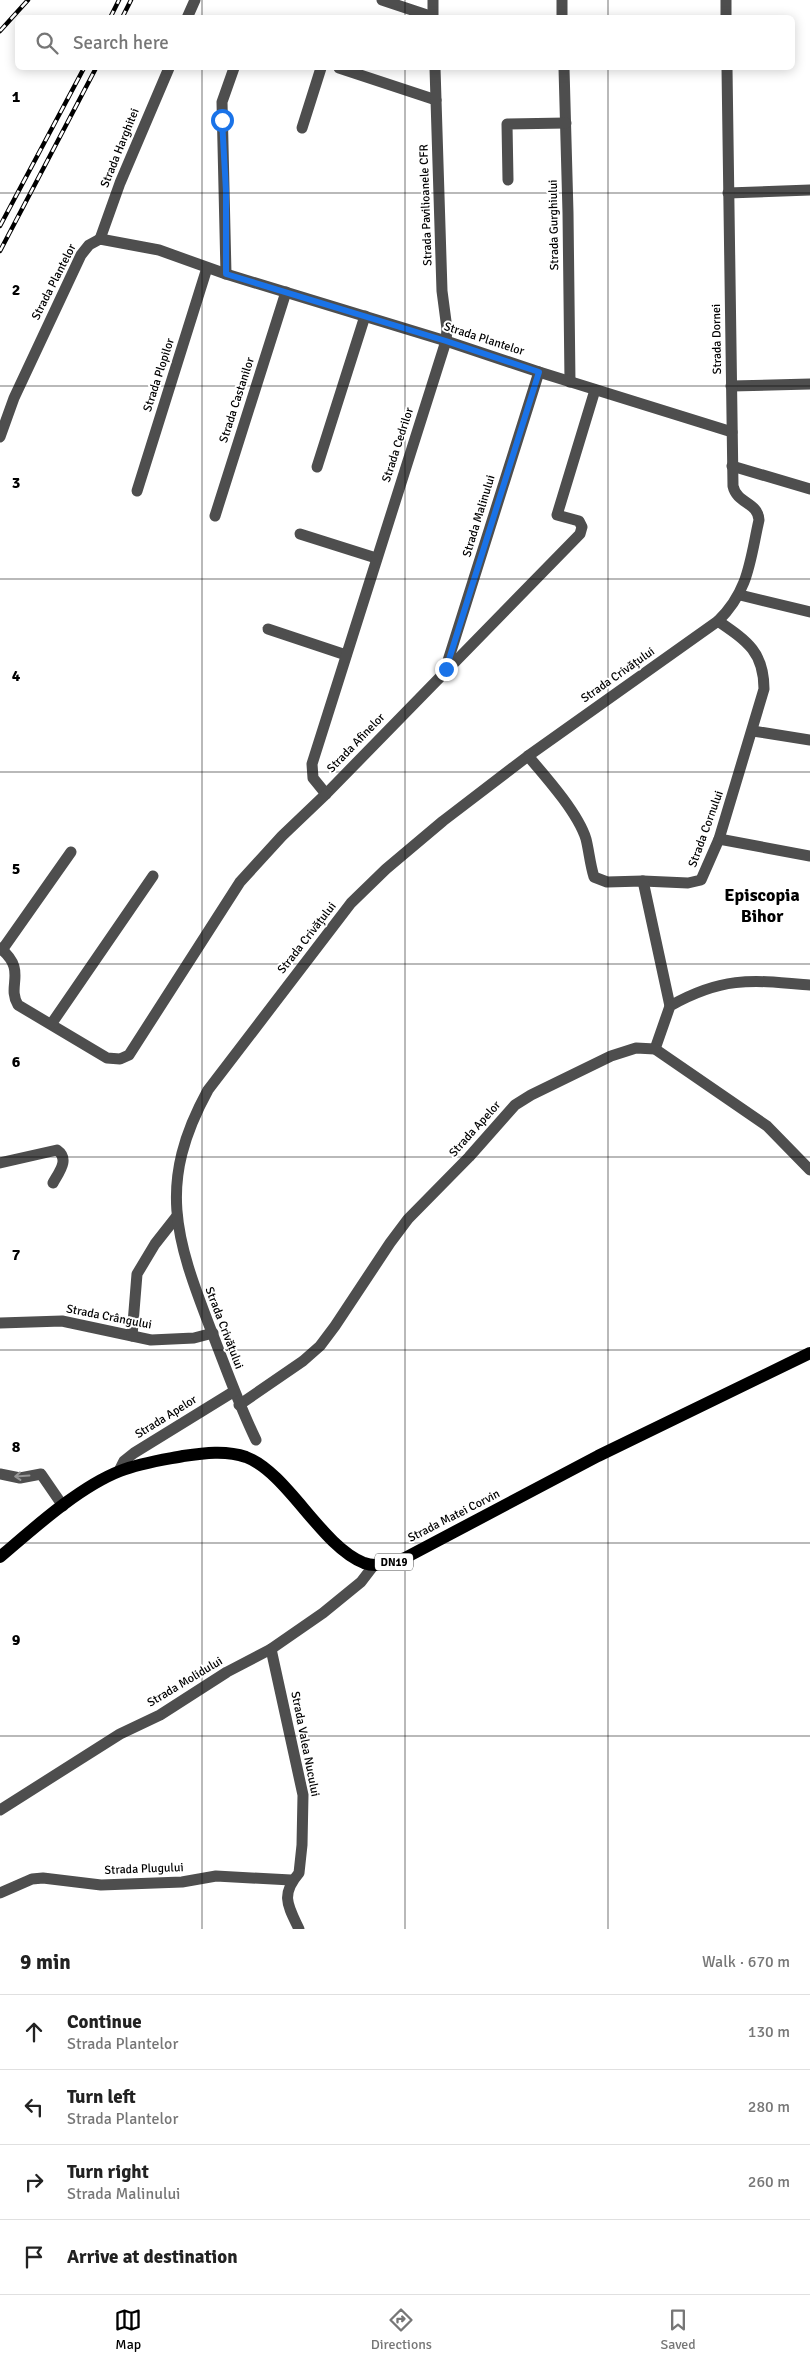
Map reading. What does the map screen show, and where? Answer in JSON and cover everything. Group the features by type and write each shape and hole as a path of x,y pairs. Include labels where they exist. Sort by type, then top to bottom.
{"main road":[{"name":"Strada Matei Corvin","path":"374,1565 405,1558 598,1456 810,1353"},
{"name":"DN19","path":"0,1556 63,1506 119,1471 138,1465 198,1454 226,1453 248,1458 269,1472 337,1543 364,1563 374,1565"}],"street":[{"path":"189,15 195,0"},
{"path":"382,0 427,15"},
{"path":"433,0 433,15"},
{"path":"562,0 562,15"},
{"path":"726,0 726,15"},
{"name":"Strada Harghitei","path":"100,240 120,183 168,70"},
{"path":"226,274 222,102 233,70"},
{"path":"302,128 320,70"},
{"path":"345,70 436,100"},
{"name":"Strada Pavilioanele CFR","path":"435,70 442,291 447,329 446,341"},
{"name":"Strada Gurghiului","path":"564,70 570,382"},
{"name":"Strada Dornei","path":"727,70 732,466 734,492 737,497 754,506 759,512 759,520 746,579 740,595"},
{"path":"508,180 507,124 566,123"},
{"path":"728,193 810,190"},
{"name":"Strada Plantelor","path":"0,437 14,398 81,255 89,244 100,240 159,250 207,268 446,341 595,390 732,432"},
{"name":"Strada Plopilor","path":"137,491 207,268"},
{"name":"Strada Castanilor","path":"215,516 286,292"},
{"path":"317,467 365,316"},
{"name":"Strada Cedrilor","path":"326,794 313,778 311,771 376,558 446,341"},
{"name":"Strada Malinului","path":"446,669 539,372"},
{"path":"731,386 810,384"},
{"name":"Strada Afinelor","path":"70,852 1,949 15,968 17,975 14,991 18,1005 52,1023 107,1058 120,1059 129,1055 240,882 282,836 326,794 446,669 580,534 582,526 579,521 557,515 595,390"},
{"path":"732,466 810,489"},
{"path":"300,534 376,558"},
{"path":"740,595 810,612"},
{"name":"Strada Crivățului","path":"256,1440 233,1392 192,1282 179,1234 177,1176 180,1153 195,1114 224,1067 351,903 386,869 528,756 718,621 732,608 740,595"},
{"name":"Strada Cornului","path":"528,756 546,777 581,827 586,839 594,877 607,882 688,883 701,880 719,839 753,731 764,689 764,674 759,657 750,646 718,621"},
{"path":"268,629 346,655"},
{"path":"753,731 810,740"},
{"path":"719,839 810,856"},
{"path":"52,1023 153,876"},
{"path":"643,881 670,1006 655,1049 768,1126 810,1170"},
{"path":"670,1006 717,985 752,980 810,985"},
{"name":"Strada Apelor","path":"239,1405 303,1361 320,1346 408,1219 469,1157 515,1105 531,1095 611,1056 636,1048 655,1049"},
{"path":"0,1163 57,1150 63,1155 64,1160 54,1183"},
{"path":"132,1336 137,1274 155,1244 178,1216"},
{"name":"Strada Crângului","path":"0,1323 62,1321 132,1336 171,1340 194,1338 212,1333"},
{"name":"Strada Apelor","path":"119,1471 124,1461 134,1453 233,1392"},
{"path":"0,1474 20,1478 41,1474 63,1506"},
{"name":"Strada Molidului","path":"0,1810 120,1734 160,1715 227,1672 271,1649 323,1613 361,1582 374,1565"},
{"name":"Strada Valea Nucului","path":"271,1649 303,1795 302,1845 299,1873 291,1880 287,1899 299,1929"},
{"name":"Strada Plugului","path":"0,1892 32,1880 43,1878 101,1884 182,1882 216,1876 291,1880"}],"railway":[{"path":"0,31 28,0"},
{"path":"112,15 119,0"},
{"path":"124,15 131,0"},
{"path":"0,226 83,70"},
{"path":"0,251 95,70"}],"district":[{"name":"Episcopia Bihor","path":"762,905"}],"route":[{"path":"222,120 226,191 226,274 446,341 539,372 446,669"}]}
